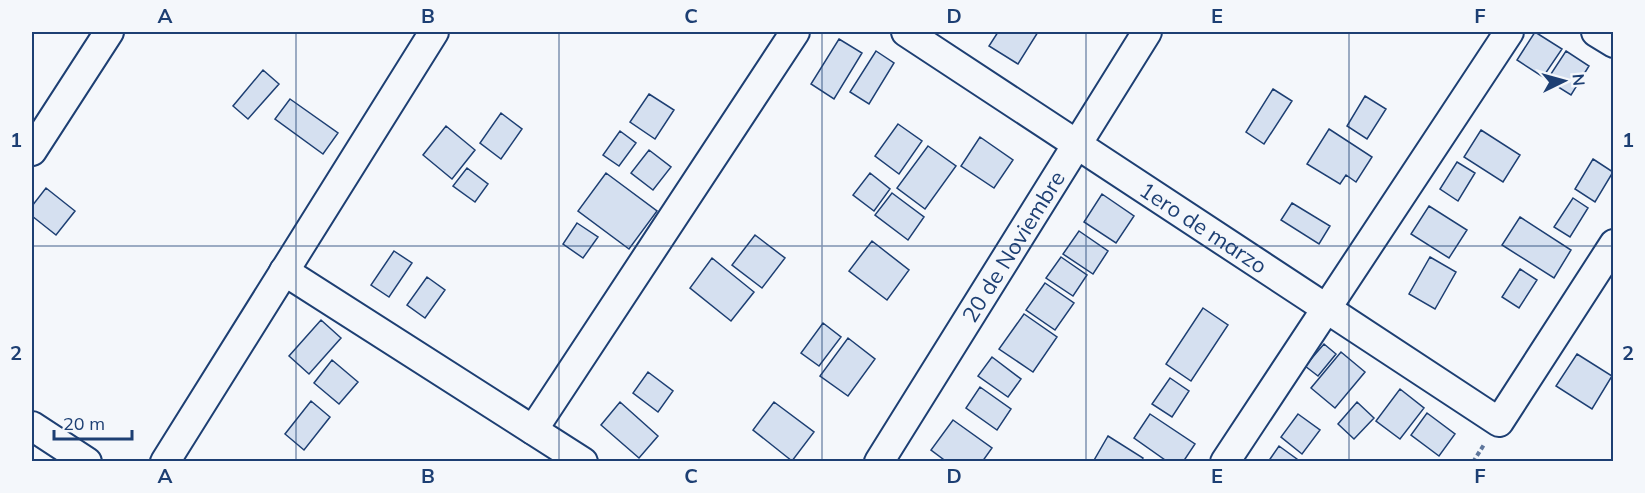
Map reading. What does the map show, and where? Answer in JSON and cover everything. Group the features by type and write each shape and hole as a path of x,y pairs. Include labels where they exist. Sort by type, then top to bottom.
{"street":[{"path":"32,151 109,32"},
{"path":"165,462 435,32"},
{"path":"533,430 795,32"},
{"name":"1ero de marzo","path":"906,32 1499,422 1614,244"},
{"name":"20 de Noviembre","path":"879,462 1147,32"},
{"path":"1225,462 1509,32"},
{"path":"1596,32 1614,43"},
{"path":"284,271 583,462"},
{"path":"32,426 87,462"}],"building":[{"path":"998,32 1038,32 1018,64 989,46"},
{"path":"1535,32 1562,49 1543,77 1517,60"},
{"path":"839,39 862,53 834,99 811,84"},
{"path":"876,51 894,63 869,104 850,92"},
{"path":"1566,51 1589,66 1571,95 1547,80"},
{"path":"263,70 279,84 248,119 233,106"},
{"path":"1273,89 1292,101 1264,144 1246,132"},
{"path":"649,94 674,110 655,139 630,122"},
{"path":"1365,96 1386,109 1367,139 1347,126"},
{"path":"290,99 338,133 323,154 275,119"},
{"path":"501,113 522,129 501,159 480,143"},
{"path":"898,124 922,141 899,174 875,156"},
{"path":"446,126 475,150 452,179 423,155"},
{"path":"1329,129 1372,157 1356,182 1346,175 1340,184 1307,164"},
{"path":"1481,130 1520,155 1503,182 1464,157"},
{"path":"620,131 636,143 619,166 603,155"},
{"path":"980,137 1013,160 994,188 961,166"},
{"path":"928,146 956,166 925,209 897,188"},
{"path":"649,150 671,167 653,190 631,173"},
{"path":"1593,159 1613,172 1595,202 1575,189"},
{"path":"1457,162 1475,173 1458,201 1440,189"},
{"path":"467,168 488,184 475,202 453,186"},
{"path":"606,173 657,211 629,249 578,211"},
{"path":"870,173 890,189 874,211 853,195"},
{"path":"46,188 75,211 56,235 32,216 32,206"},
{"path":"892,193 924,217 908,240 875,215"},
{"path":"1102,194 1134,216 1116,243 1084,222"},
{"path":"1573,198 1588,208 1570,237 1554,227"},
{"path":"1292,203 1330,226 1319,244 1281,220"},
{"path":"1429,206 1467,230 1449,258 1411,234"},
{"path":"1520,217 1571,250 1554,278 1502,245"},
{"path":"577,223 598,237 583,258 563,244"},
{"path":"1079,231 1108,251 1093,274 1063,254"},
{"path":"755,235 785,258 762,288 732,265"},
{"path":"872,241 909,270 887,300 849,271"},
{"path":"394,251 412,263 389,297 371,285"},
{"path":"1061,257 1087,275 1073,296 1046,278"},
{"path":"1430,257 1456,272 1435,309 1409,294"},
{"path":"712,258 754,292 731,321 690,288"},
{"path":"1520,269 1537,280 1519,308 1502,297"},
{"path":"427,277 445,290 425,318 407,305"},
{"path":"1045,283 1074,303 1055,330 1026,310"},
{"path":"1203,308 1228,325 1191,381 1166,364"},
{"path":"1024,314 1057,337 1033,372 999,349"},
{"path":"321,320 341,338 309,374 289,356"},
{"path":"823,323 841,337 819,366 801,353"},
{"path":"848,338 875,359 848,396 820,376"},
{"path":"1324,344 1336,354 1318,376 1305,366"},
{"path":"1341,352 1365,372 1335,408 1311,388"},
{"path":"1577,354 1612,376 1592,409 1556,386"},
{"path":"992,357 1021,379 1008,397 978,376"},
{"path":"332,360 358,382 339,404 314,383"},
{"path":"648,372 673,391 658,412 633,393"},
{"path":"1170,378 1189,391 1172,417 1152,404"},
{"path":"980,387 1011,409 997,430 966,408"},
{"path":"1400,389 1424,408 1400,439 1376,421"},
{"path":"311,401 330,417 304,450 285,434"},
{"path":"620,402 658,436 639,458 601,425"},
{"path":"774,402 814,432 792,461 753,430"},
{"path":"1357,402 1374,418 1354,439 1338,424"},
{"path":"1427,413 1455,434 1439,456 1411,435"},
{"path":"1150,414 1195,444 1183,462 1168,462 1134,438"},
{"path":"1298,414 1320,430 1302,454 1281,437"},
{"path":"953,420 992,448 982,462 947,462 931,450"},
{"path":"1108,436 1143,458 1141,462 1093,462"},
{"path":"1279,446 1301,462 1268,462"}]}
